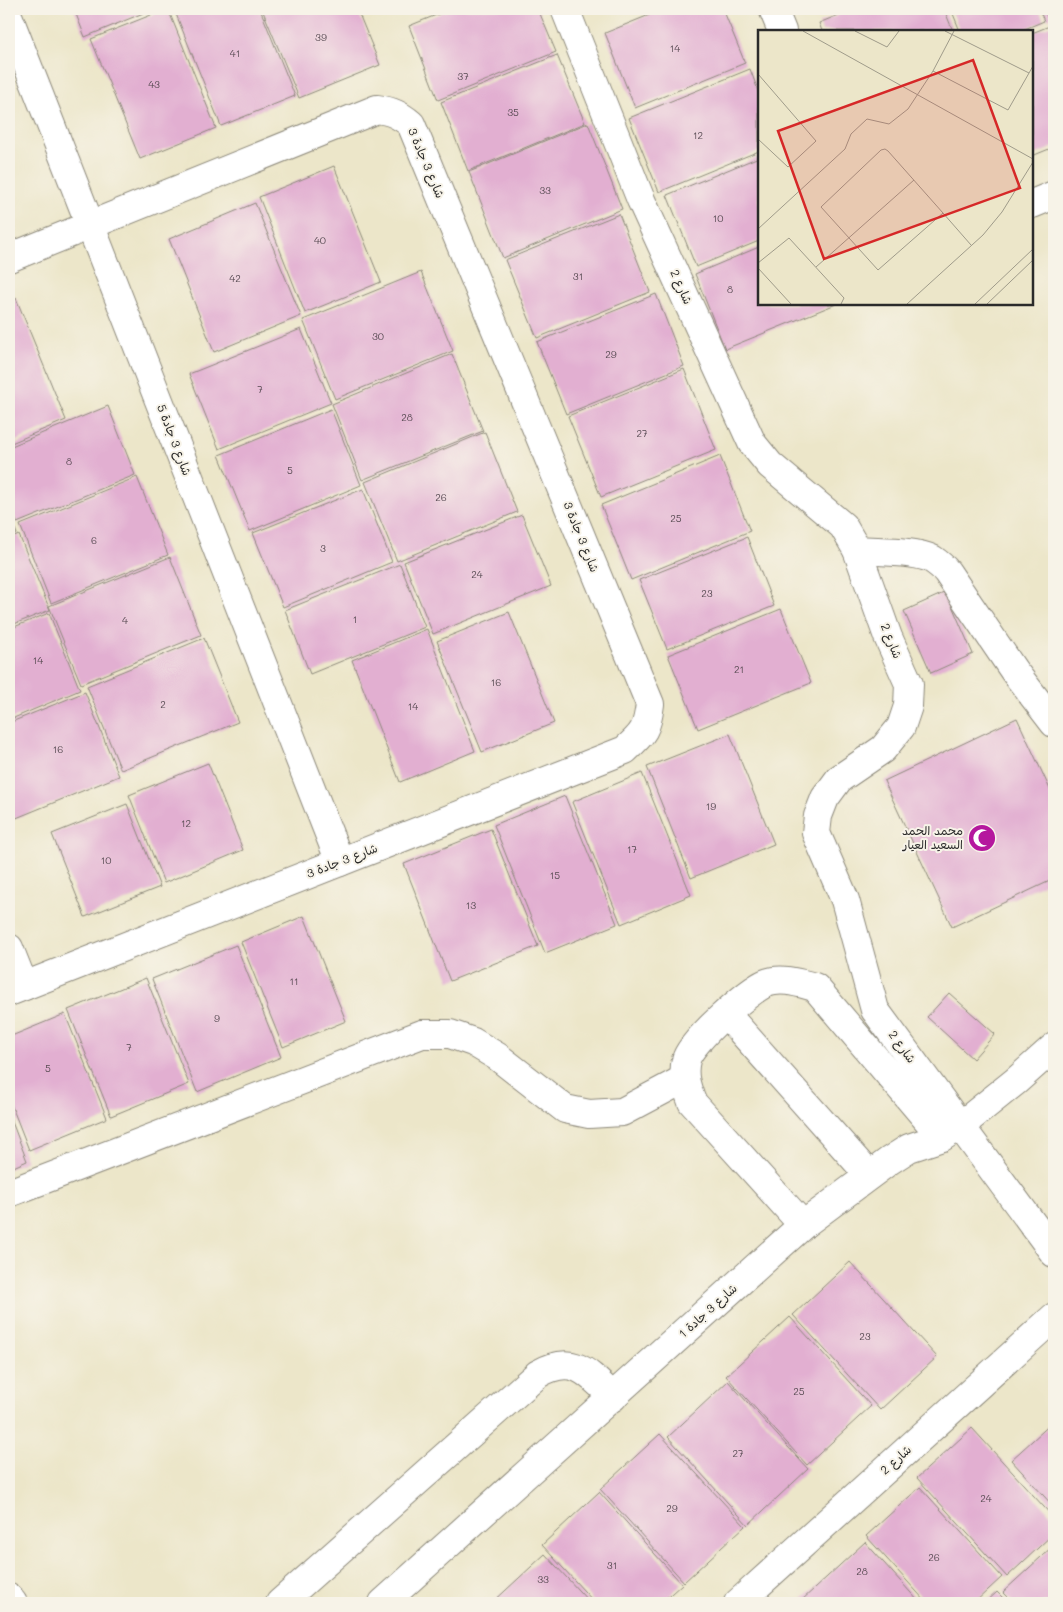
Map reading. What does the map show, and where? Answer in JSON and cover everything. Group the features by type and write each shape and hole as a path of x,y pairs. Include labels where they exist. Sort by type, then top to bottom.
{"street":[{"name":"شارع 2","path":"565,9 641,200 752,443 770,465 843,526 857,550 885,629 909,684 908,706 901,727 883,749 839,779 825,798 818,816 816,833 845,900 876,1010 951,1132 1054,1253"},
{"path":"773,9 782,30"},
{"name":"شارع 3 جادة 5","path":"9,18 340,862"},
{"name":"شارع 3 جادة 3","path":"9,258 377,109 391,111 400,115 411,124 650,704 648,720 642,735 625,750 16,989 9,948"},
{"path":"1033,204 1054,195"},
{"path":"857,550 915,554 941,565 948,572 1014,671 1054,722"},
{"path":"804,1225 692,1102 684,1079 686,1059 697,1042 746,995 767,983 790,980 815,987 951,1132"},
{"path":"726,1014 869,1175"},
{"path":"9,1193 422,1034 450,1034 473,1042 498,1057 565,1109 589,1114 622,1112 684,1079"},
{"name":"شارع 3 جادة 1","path":"383,1603 804,1225 869,1175 908,1148 951,1132 1016,1081 1054,1047"},
{"name":"شارع 2","path":"738,1603 1054,1317"},
{"path":"280,1603 538,1374 551,1366 565,1364 579,1367 613,1397"},
{"path":"9,1598 13,1603"}],"building":[{"path":"74,9 153,9 85,37"},
{"path":"168,9 216,128 140,159 91,39"},
{"path":"174,9 260,9 295,96 221,126"},
{"path":"262,9 357,9 380,65 299,98"},
{"path":"451,9 538,9 556,52 438,100 409,26"},
{"path":"664,9 723,9 745,63 635,108 605,33"},
{"path":"853,9 944,9 953,30 822,30 819,23"},
{"path":"951,9 1039,9 1044,21 1022,30 960,30"},
{"path":"1044,9 1054,9 1054,16 1048,19"},
{"path":"1052,25 1054,32 1054,147 1033,156 1033,33"},
{"path":"557,55 585,123 468,171 441,102"},
{"path":"750,69 758,90 758,151 659,192 629,118"},
{"path":"588,123 622,209 503,258 469,172"},
{"path":"758,157 758,241 696,267 667,195"},
{"path":"334,166 381,282 305,313 259,197"},
{"path":"255,203 301,316 214,352 169,239"},
{"path":"619,214 650,292 537,338 505,260"},
{"path":"758,247 758,305 834,305 725,349 695,274"},
{"path":"421,272 453,351 335,399 303,320"},
{"path":"656,294 684,366 566,414 537,342"},
{"path":"16,298 66,420 9,444 9,302"},
{"path":"301,329 331,403 219,449 189,374"},
{"path":"452,354 483,431 362,480 332,404"},
{"path":"684,369 716,450 601,497 568,416"},
{"path":"108,406 135,475 17,523 9,501 9,447"},
{"path":"331,409 361,485 250,531 219,455"},
{"path":"485,432 517,512 397,561 365,482"},
{"path":"720,456 750,531 631,580 601,505"},
{"path":"137,477 168,555 51,603 20,525"},
{"path":"363,489 392,562 283,607 253,533"},
{"path":"9,514 17,534 9,537"},
{"path":"522,515 551,586 433,634 404,562"},
{"path":"19,535 50,610 9,626 9,539"},
{"path":"747,537 774,606 667,649 639,580"},
{"path":"170,557 201,635 81,684 49,606"},
{"path":"400,564 425,627 310,674 285,610"},
{"path":"946,592 973,654 931,673 904,611"},
{"path":"781,609 811,683 698,729 668,655"},
{"path":"509,612 554,723 482,752 437,641"},
{"path":"49,613 80,690 9,720 9,629"},
{"path":"427,629 475,751 400,782 352,660"},
{"path":"204,638 238,722 121,770 87,686"},
{"path":"85,692 119,776 9,821 9,723"},
{"name":"محمد الحمد السعيد العيار","path":"1017,718 1054,798 1054,879 952,927 884,781"},
{"path":"730,734 774,844 691,878 647,767"},
{"path":"208,763 243,850 164,883 129,795"},
{"path":"642,773 691,895 621,924 572,802"},
{"path":"565,796 617,924 545,953 494,825"},
{"path":"127,804 160,887 85,917 52,834"},
{"path":"491,829 538,946 450,981 404,864"},
{"path":"304,916 346,1021 283,1047 241,942"},
{"path":"236,945 281,1057 197,1092 152,979"},
{"path":"146,978 189,1084 111,1116 68,1010"},
{"path":"949,993 995,1034 973,1059 927,1017"},
{"path":"65,1014 107,1118 29,1150 9,1099 9,1037"},
{"path":"9,1114 27,1161 9,1169"},
{"path":"850,1262 937,1357 880,1410 793,1315"},
{"path":"790,1317 871,1406 807,1465 726,1376"},
{"path":"728,1381 808,1469 748,1525 668,1437"},
{"path":"1054,1421 1054,1507 1011,1460"},
{"path":"972,1428 1054,1518 1054,1533 1007,1577 917,1478"},
{"path":"660,1434 745,1526 684,1582 600,1489"},
{"path":"920,1487 1002,1577 974,1603 927,1603 866,1536"},
{"path":"599,1492 682,1584 661,1603 595,1603 542,1545"},
{"path":"865,1542 920,1603 805,1603 802,1600"},
{"path":"1054,1545 1054,1603 1014,1603 1003,1592"},
{"path":"545,1554 590,1603 492,1603"},
{"path":"997,1592 1008,1603 985,1603"}],"place":[{"name":"محمد الحمد السعيد العيار","path":"982,838"}]}
